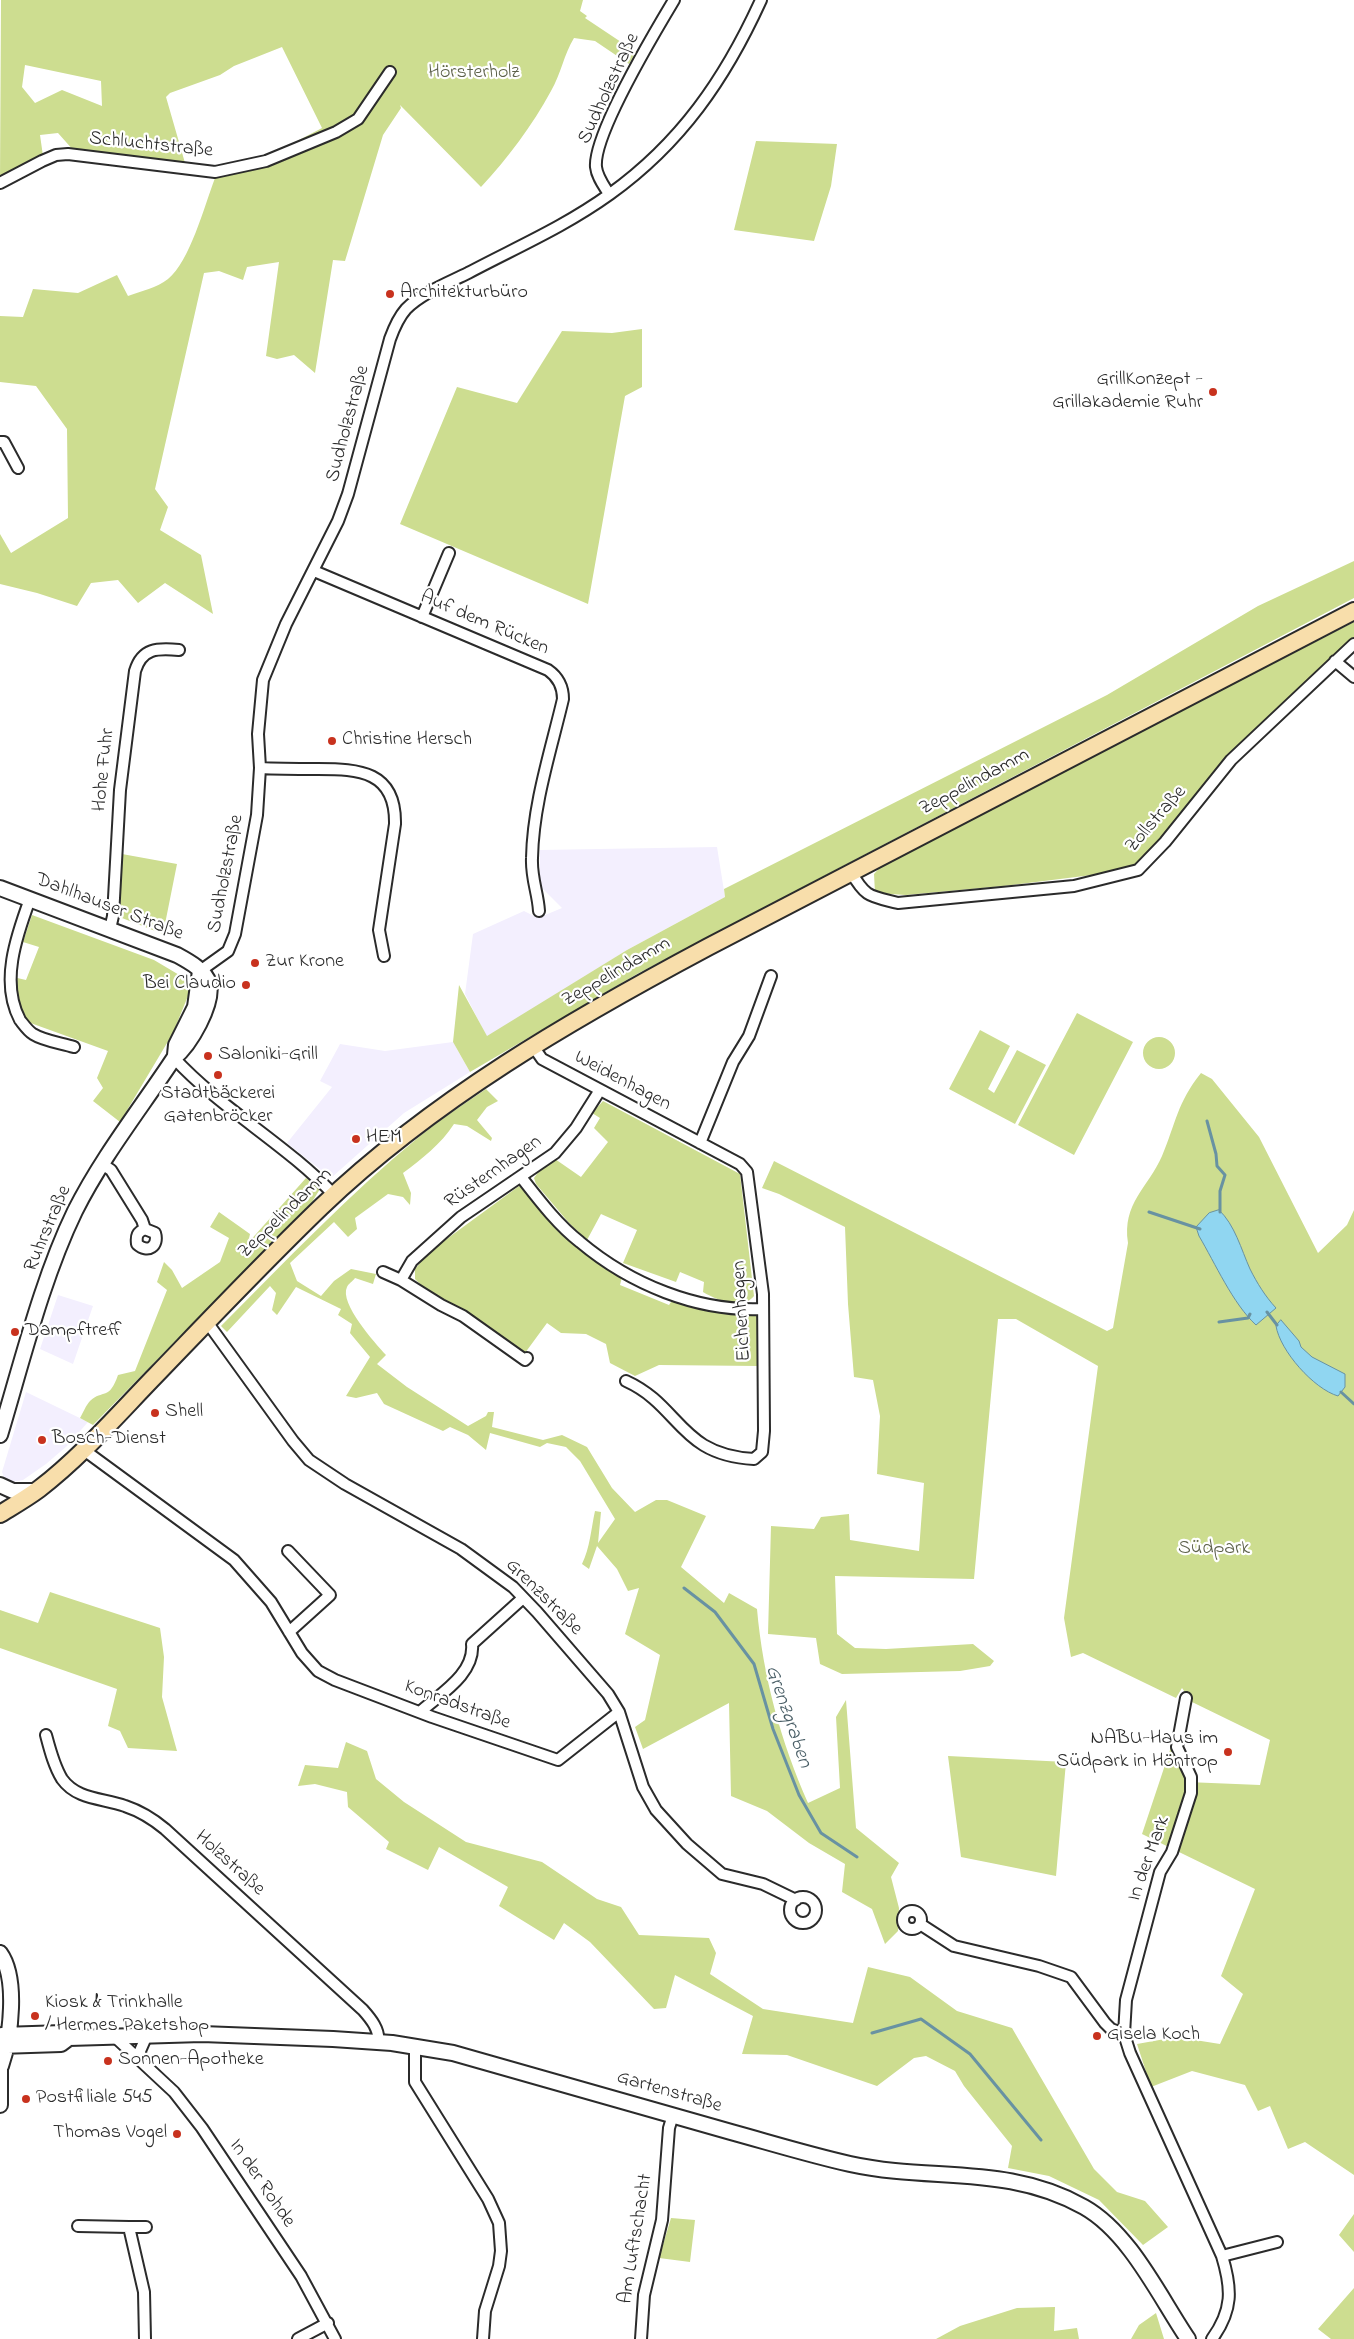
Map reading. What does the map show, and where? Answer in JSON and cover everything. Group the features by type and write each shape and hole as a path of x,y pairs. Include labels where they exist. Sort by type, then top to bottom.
{"main road":[{"name":"Zeppelindamm","path":"0,1514 37,1491 84,1450 207,1322 334,1195 406,1134 462,1093 533,1046 631,988 1354,611"}],"street":[{"name":"Sudholzstraße","path":"609,194 598,174 596,165 597,152 629,80 674,0"},
{"name":"Sudholzstraße","path":"200,971 221,958 228,952 232,944 257,815 260,768 258,734 263,680 286,624 338,521 348,494 390,339 402,315 418,301 494,259 547,235 609,194 647,164 694,116 729,65 761,0"},
{"name":"Schluchtstraße","path":"0,183 56,155 68,154 215,172 266,161 336,132 358,119 390,72"},
{"path":"0,442 4,442 18,468"},
{"path":"422,617 448,553"},
{"name":"Auf dem Rücken","path":"314,571 548,670 557,679 562,688 563,699 544,778 532,843 532,872 539,911"},
{"name":"Zollstraße","path":"851,872 861,890 874,897 898,903 1074,886 1138,870 1165,842 1231,760 1354,644"},
{"name":"Hohe Fuhr","path":"110,929 113,916 120,790 135,671 138,662 149,650 158,648 178,650"},
{"path":"1335,662 1354,677"},
{"path":"260,768 360,771 379,781 391,796 396,812 396,824 379,930 384,956"},
{"name":"Dahlhauser Straße","path":"0,888 177,955 193,963 200,971"},
{"path":"30,900 16,937 8,971 10,1000 17,1016 32,1034 74,1047"},
{"name":"Ruhrstraße","path":"0,1435 56,1254 77,1207 102,1164 174,1058 184,1050 206,1007 208,981 200,971"},
{"path":"700,1143 733,1062 749,1036 771,976"},
{"name":"Weidenhagen","path":"533,1046 542,1059 746,1169"},
{"path":"174,1058 200,1084 309,1170 334,1195"},
{"name":"Rüsternhagen","path":"401,1280 412,1261 432,1241 461,1217 521,1177 554,1152 565,1141 600,1090"},
{"path":"102,1164 110,1170 145,1228"},
{"name":"Eichenhagen","path":"626,1381 649,1394 686,1433 712,1450 740,1459 754,1459 762,1452 764,1430 763,1309 752,1197 746,1169"},
{"path":"521,1177 578,1242 617,1269 640,1282 682,1298 715,1306 748,1310 763,1309"},
{"path":"383,1272 401,1280 440,1305 463,1316 524,1360 527,1358"},
{"name":"Grenzstraße","path":"207,1322 293,1441 309,1460 345,1484 461,1548 513,1588 523,1598 583,1664 619,1712 644,1787 656,1810 687,1844 722,1874 763,1884 796,1900"},
{"name":"Konradstraße","path":"84,1450 234,1560 254,1580 271,1602 309,1662 318,1671 335,1680 558,1760 619,1712"},
{"path":"0,1485 13,1491 37,1491"},
{"path":"288,1550 330,1595 289,1632"},
{"path":"420,1712 465,1672 473,1655 472,1644 523,1598"},
{"name":"In der Mark","path":"1186,1698 1177,1747 1191,1778 1190,1793 1172,1852 1160,1872 1126,2000 1124,2034 1130,2053 1222,2256 1228,2282 1229,2302 1219,2328 1212,2339"},
{"name":"Holzstraße","path":"46,1735 59,1773 68,1785 83,1796 138,1811 165,1829 363,2010 373,2021 379,2038 378,2042"},
{"path":"920,1924 954,1946 1039,1966 1071,1976 1105,2024 1111,2030 1124,2034"},
{"path":"0,1954 7,1962 10,1988 1,2062 0,2105"},
{"name":"Gartenstraße","path":"4,2040 63,2033 69,2038 202,2034 378,2042 415,2046 453,2053 825,2159 894,2171 996,2178 1050,2191 1086,2208 1121,2240 1188,2339"},
{"path":"141,2060 140,2051 147,2035"},
{"name":"In der Rohde","path":"115,2036 174,2092 202,2128 301,2276 335,2339"},
{"path":"415,2046 415,2082 488,2199 499,2223 500,2258 485,2311 483,2339"},
{"name":"Am Luftschacht","path":"641,2339 644,2295 662,2220 670,2128 673,2115"},
{"path":"78,2226 146,2227"},
{"path":"129,2227 144,2292 144,2339"},
{"path":"1222,2256 1277,2242"},
{"path":"298,2339 328,2323"}],"shaded area":[{"path":"717,847 725,897 627,950 487,1037 465,994 473,934 524,911 538,918 562,908 540,886 540,850"},
{"path":"453,1042 470,1072 404,1113 331,1178 287,1143 332,1087 320,1081 340,1044 385,1051"},
{"path":"58,1295 93,1306 73,1364 40,1349"},
{"path":"26,1392 88,1422 67,1446 46,1464 23,1480 12,1482 4,1477 2,1472"}],"green space":[{"name":"Hörsterholz","path":"1,0 583,0 580,11 587,16 585,18 636,52 629,64 595,41 574,38 554,84 536,117 501,165 481,187 400,105 401,108 383,135 345,261 333,260 315,373 294,355 277,359 266,356 279,262 247,267 243,280 219,271 204,273 155,489 168,507 160,530 201,555 213,614 165,583 138,603 118,580 91,583 77,606 37,593 0,584 0,534 11,553 68,518 67,429 36,386 0,382 0,316 23,317 33,289 78,293 117,275 128,296 164,282 176,271 190,247 215,178 253,164 322,128 282,47 234,66 220,75 170,93 166,97 185,163 74,151 58,133 40,135 43,156 0,179","holes":["25,65 101,81 102,106 62,90 35,103 22,87"]},
{"path":"756,141 837,144 831,186 814,241 734,230"},
{"path":"642,329 642,387 625,396 588,604 400,524 457,387 517,403 562,331 612,333"},
{"path":"1354,561 1354,598 637,974 470,1072 453,1042 459,985 487,1036 627,950 725,897 724,889 1107,695 1258,606"},
{"path":"1354,622 1354,637 1222,764 1141,863 1116,872 1004,886 906,895 875,893 874,874 883,864"},
{"path":"122,854 177,864 163,934 122,918 120,915"},
{"path":"32,915 154,960 186,979 190,991 173,1033 120,1122 93,1101 103,1088 97,1078 108,1051 25,1021 15,999 13,977 26,980 39,947 23,942"},
{"path":"1077,1013 1133,1042 1074,1155 1018,1125"},
{"path":"980,1030 1010,1046 988,1089 994,1093 1017,1050 1046,1065 1015,1124 949,1089"},
{"path":"1159,1037 1165,1038 1170,1042 1174,1047 1174,1059 1170,1064 1165,1068 1159,1069 1153,1068 1148,1064 1144,1059 1143,1053 1144,1047 1148,1042 1153,1038"},
{"name":"Südpark","path":"1201,1073 1212,1079 1259,1137 1318,1253 1347,1225 1354,1210 1354,2175 1305,2142 1288,2149 1270,2106 1258,2111 1245,2085 1192,2071 1151,2087 1137,2044 1176,2037 1220,2044 1243,1994 1221,1976 1255,1889 1142,1834 1171,1747 1187,1782 1260,1785 1270,1740 1192,1702 1182,1688 1176,1698 1083,1653 1071,1657 1064,1618 1098,1366 1016,1319 998,1319 974,1579 835,1576 837,1634 855,1648 886,1649 973,1644 994,1661 990,1666 960,1671 842,1674 820,1664 816,1638 768,1634 771,1526 814,1529 821,1517 849,1514 850,1540 919,1551 924,1483 877,1474 880,1416 873,1380 854,1377 848,1304 845,1227 779,1194 762,1188 774,1161 1107,1331 1113,1328 1128,1243 1127,1229 1132,1206 1162,1156 1182,1104"},
{"path":"486,1089 498,1101 487,1107 477,1120 492,1138 491,1141 467,1126 454,1124 437,1145 403,1173 411,1193 410,1205 403,1197 388,1194 355,1218 357,1229 348,1237 334,1222 290,1263 297,1281 321,1296 334,1281 351,1269 376,1274 373,1284 355,1278 349,1284 346,1294 348,1303 359,1322 386,1355 377,1364 407,1387 468,1426 486,1416 488,1412 494,1412 492,1427 543,1440 562,1435 587,1447 612,1488 635,1512 656,1500 667,1500 706,1516 681,1567 724,1603 729,1593 757,1609 764,1659 775,1709 789,1757 808,1803 840,1788 836,1717 846,1700 856,1828 899,1863 891,1877 899,1908 898,1931 885,1944 872,1909 842,1892 845,1864 809,1843 767,1811 731,1796 729,1703 643,1749 635,1727 645,1720 660,1655 625,1634 639,1588 628,1591 617,1569 597,1546 589,1569 582,1564 589,1545 595,1511 601,1512 598,1543 615,1519 580,1461 566,1447 547,1443 540,1447 490,1433 486,1450 468,1435 450,1427 443,1431 384,1404 377,1393 356,1398 346,1396 370,1357 350,1333 352,1324 338,1315 341,1309 296,1287 277,1315 272,1310 276,1293 270,1286 227,1332 221,1326 318,1228 368,1181 428,1130"},
{"path":"603,1101 740,1174 754,1296 749,1300 736,1303 715,1298 703,1292 704,1282 680,1272 676,1282 623,1263 637,1230 601,1214 587,1240 569,1223 536,1184 534,1178 539,1171 555,1159 581,1177 608,1142 594,1128 600,1118 592,1113"},
{"path":"306,1178 320,1189 312,1202 93,1425 80,1418 90,1401 112,1388 118,1375 135,1371 167,1290 157,1282 164,1262 172,1270 182,1288 220,1262 229,1238 210,1227 219,1212 250,1234 248,1243"},
{"path":"519,1186 525,1189 547,1215 582,1248 622,1277 620,1285 669,1305 673,1299 708,1310 758,1316 759,1366 659,1365 635,1376 610,1363 606,1344 586,1334 561,1333 547,1323 525,1353 422,1286 415,1279 415,1269 429,1252"},
{"path":"50,1592 160,1628 164,1657 162,1697 177,1751 128,1748 120,1731 108,1726 117,1689 0,1648 0,1610 38,1623"},
{"path":"346,1742 367,1751 376,1779 404,1802 466,1842 542,1862 597,1899 621,1907 639,1935 709,1938 716,1953 710,1974 763,2009 853,2023 868,1967 910,1977 957,2011 1012,2028 1094,2169 1117,2192 1145,2201 1168,2227 1143,2245 1099,2200 1049,2176 1008,2168 1012,2146 964,2086 955,2071 926,2056 914,2058 877,2086 787,2055 742,2054 753,2016 675,1975 666,2008 654,2009 590,1942 564,1923 554,1940 499,1906 508,1887 439,1847 428,1870 386,1849 389,1842 348,1807 347,1792 315,1784 298,1786 305,1765 338,1768"},
{"path":"948,1756 1066,1762 1056,1876 961,1857"},
{"path":"1354,2214 1354,2252 1339,2235"},
{"path":"671,2218 695,2220 690,2262 659,2258"},
{"path":"1354,2288 1354,2339 1331,2339 1318,2329"},
{"path":"1055,2307 1054,2331 1077,2328 1079,2339 936,2339 960,2326 1017,2308"},
{"path":"1156,2313 1164,2339 1131,2339 1139,2325"}],"water":[{"path":"1219,1210 1233,1230 1255,1279 1276,1308 1256,1325 1232,1295 1199,1236 1196,1227 1209,1213"},
{"path":"1281,1320 1299,1341 1301,1347 1312,1357 1345,1374 1345,1387 1338,1396 1319,1386 1291,1357 1279,1336 1276,1326"}],"waterway":[{"path":"1207,1121 1216,1154 1217,1166 1225,1175 1220,1191 1220,1212"},
{"path":"1149,1212 1200,1229"},
{"path":"1267,1312 1277,1325"},
{"path":"1219,1322 1248,1318 1250,1314"},
{"path":"1341,1392 1354,1404"},
{"name":"Grenzgraben","path":"684,1588 715,1612 754,1664 773,1729 799,1795 821,1833 857,1857"},
{"path":"872,2033 921,2019 970,2054 1041,2140"}],"place":[{"name":"Architekturbüro","path":"390,294"},
{"name":"GrillKonzept - Grillakademie Ruhr","path":"1213,392"},
{"name":"Christine Hersch","path":"332,741"},
{"name":"Zur Krone","path":"255,963"},
{"name":"Bei Claudio","path":"246,985"},
{"name":"Saloniki-Grill","path":"208,1056"},
{"name":"Stadtbäckerei Gatenbröcker","path":"218,1075"},
{"name":"HEM","path":"356,1139"},
{"name":"Dampftreff","path":"15,1332"},
{"name":"Shell","path":"155,1413"},
{"name":"Bosch-Dienst","path":"42,1440"},
{"name":"NABU-Haus im Südpark in Höntrop","path":"1228,1752"},
{"name":"Kiosk & Trinkhalle / Hermes Paketshop","path":"35,2016"},
{"name":"Gisela Koch","path":"1097,2036"},
{"name":"Sonnen-Apotheke","path":"108,2061"},
{"name":"Postfiliale 545","path":"26,2099"},
{"name":"Thomas Vogel","path":"177,2134"}]}
